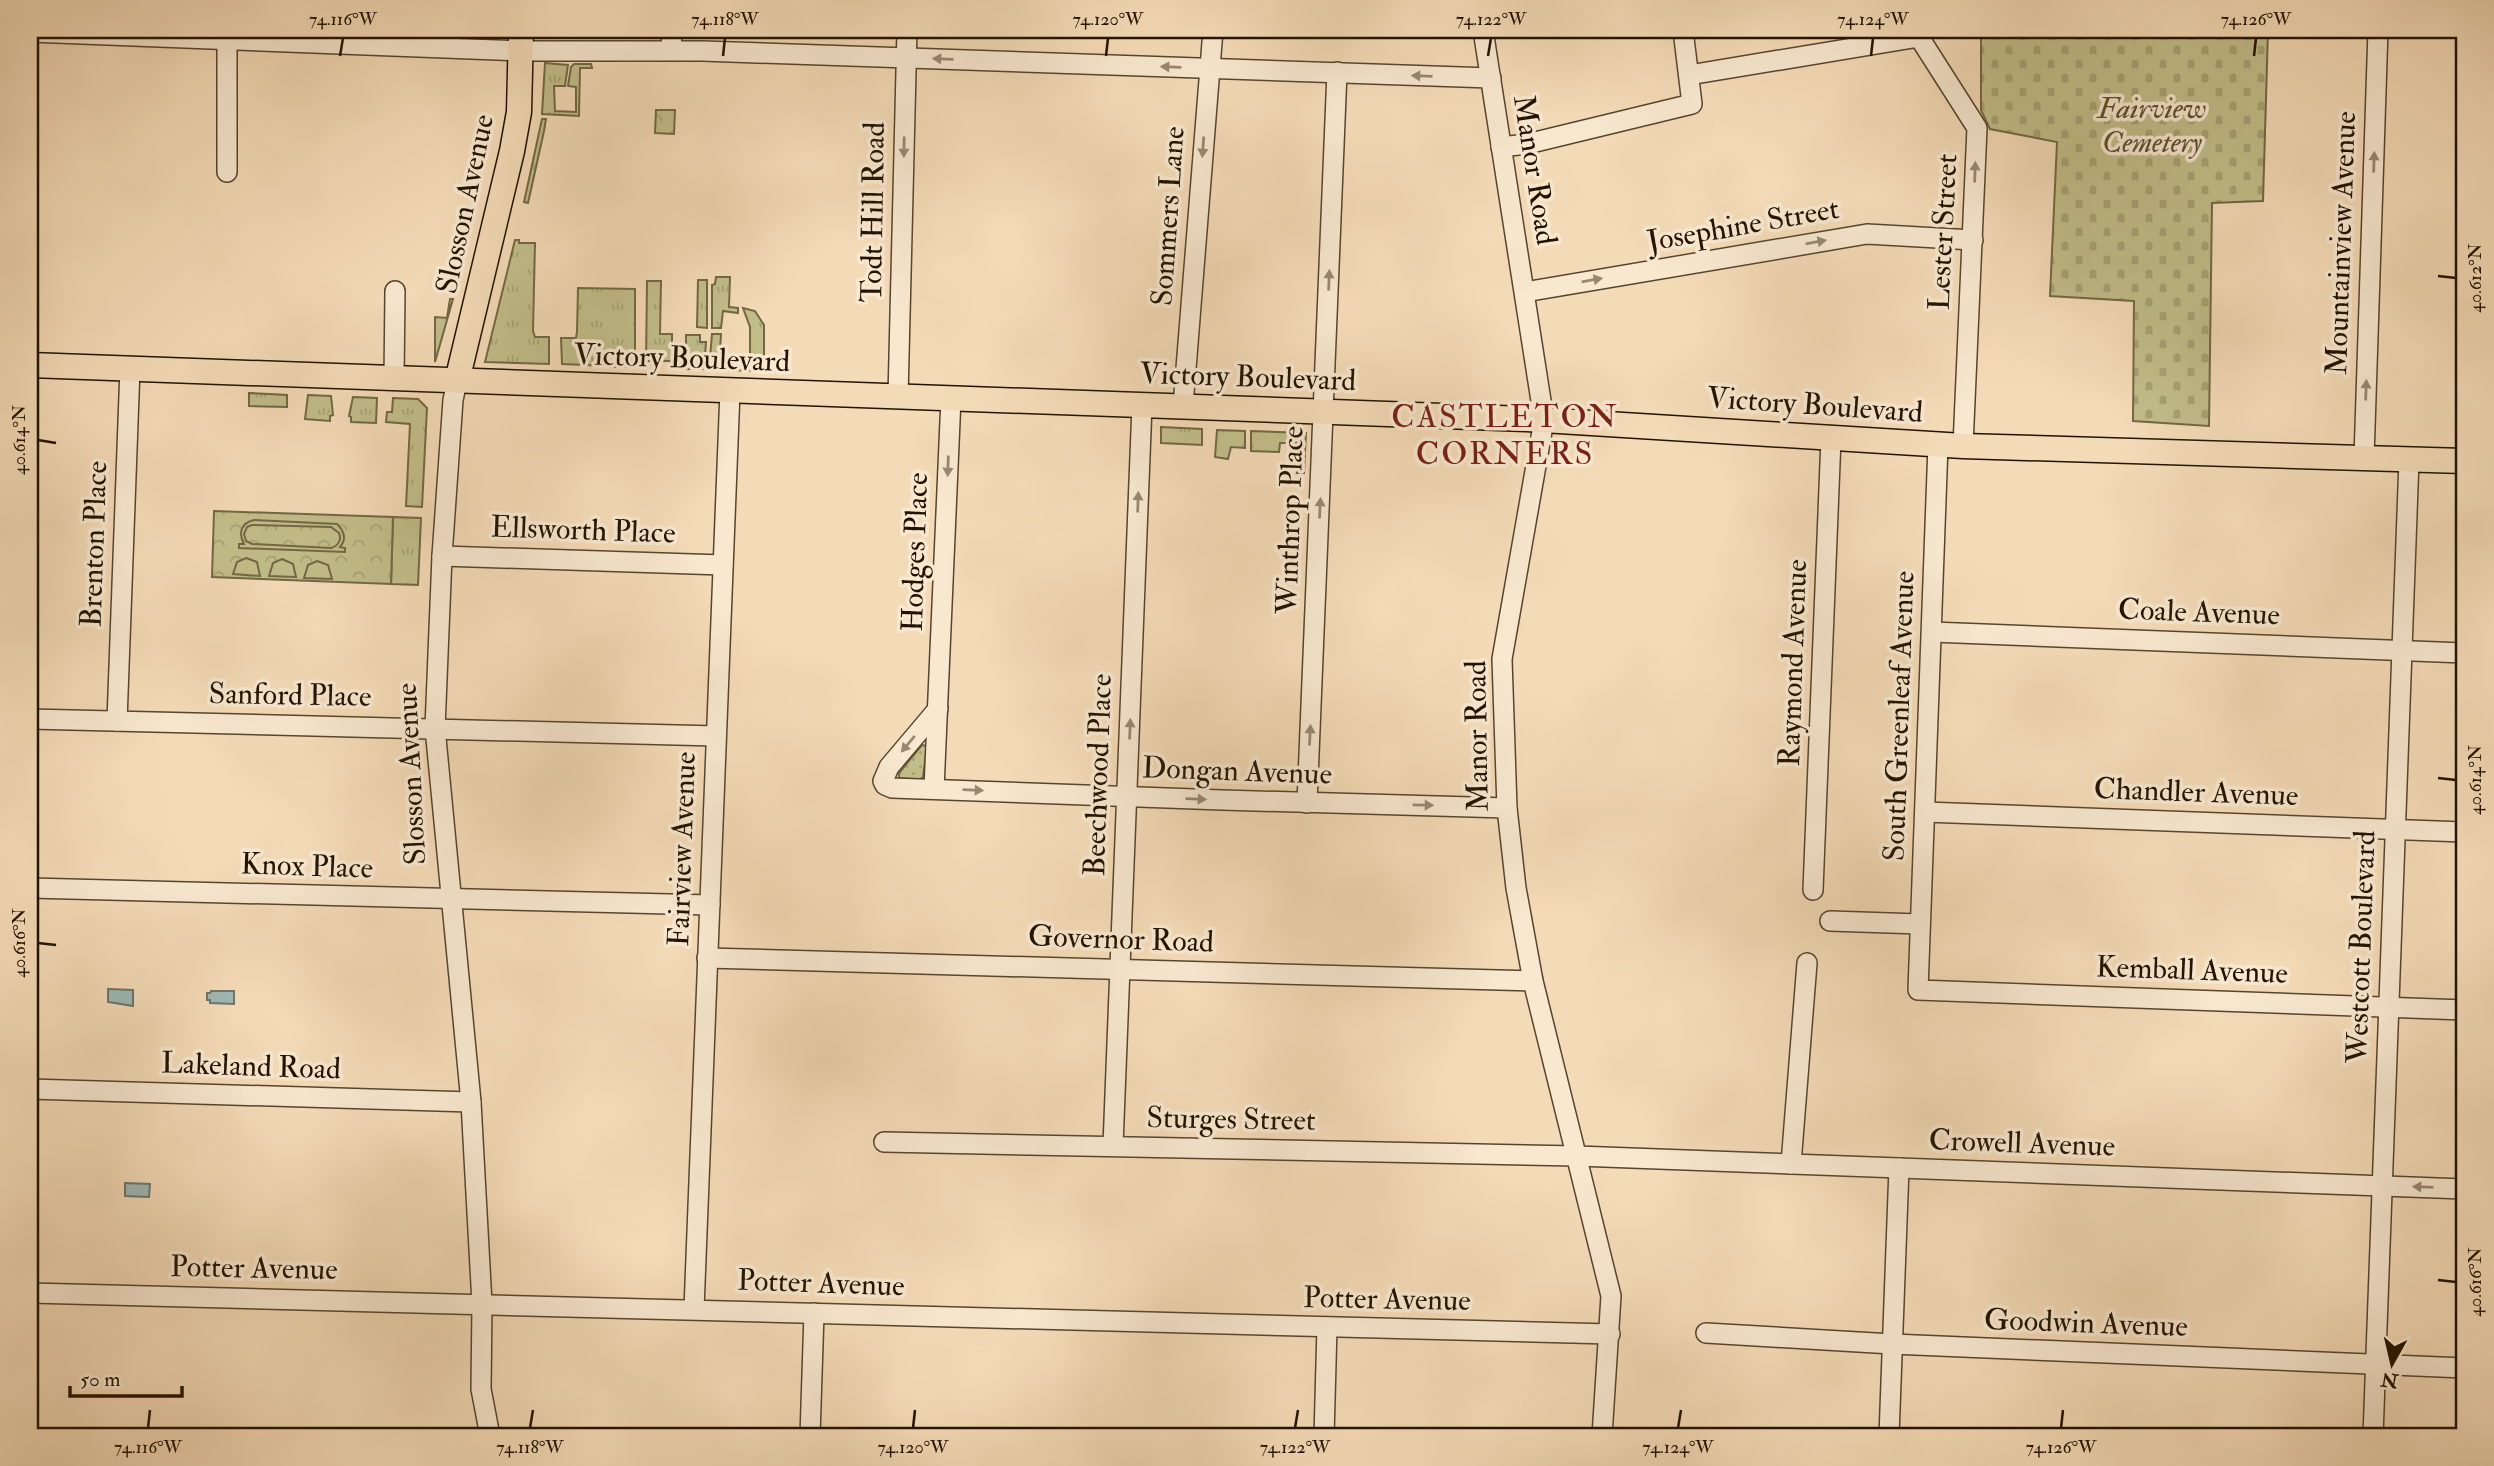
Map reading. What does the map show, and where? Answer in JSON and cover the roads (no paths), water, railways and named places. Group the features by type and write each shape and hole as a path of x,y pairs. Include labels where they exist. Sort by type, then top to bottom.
{"main road":[{"name":"Slosson Avenue","path":"457,381 512,151 519,113 521,40"},
{"name":"Victory Boulevard","path":"30,365 1324,411 1544,420 1963,446 2464,461"}],"street":[{"path":"671,50 672,30"},
{"name":"Todt Hill Road","path":"898,397 907,30"},
{"name":"Sommers Lane","path":"1183,407 1213,30"},
{"name":"Manor Road","path":"1483,30 1544,420 1502,659 1507,808 1515,878 1533,981 1611,1296 1602,1436"},
{"path":"1501,147 1527,144 1692,104 1683,30"},
{"name":"Mountainview Avenue","path":"2364,458 2378,30"},
{"path":"30,32 227,39 521,40 671,50 1491,78"},
{"path":"1689,75 1919,34"},
{"name":"Lester Street","path":"1919,34 1977,128 1963,446"},
{"path":"227,39 227,172"},
{"name":"Winthrop Place","path":"1307,803 1337,72"},
{"name":"Josephine Street","path":"1525,292 1867,234 1973,240"},
{"path":"394,379 395,291"},
{"name":"Brenton Place","path":"117,721 130,369"},
{"name":"Slosson Avenue","path":"457,381 453,400 442,556 435,728 471,1102 482,1304 481,1389 490,1436"},
{"name":"Fairview Avenue","path":"694,1309 730,391"},
{"name":"Hodges Place","path":"934,789 951,398"},
{"name":"Beechwood Place","path":"1113,1146 1142,405"},
{"name":"Raymond Avenue","path":"1813,890 1831,438"},
{"name":"South Greenleaf Avenue","path":"1919,990 1938,444"},
{"name":"Westcott Boulevard","path":"2373,1436 2410,460"},
{"name":"Ellsworth Place","path":"442,556 723,565"},
{"name":"Coale Avenue","path":"1932,632 2464,653"},
{"name":"Dongan Avenue","path":"938,709 888,767 883,781 885,785 892,788 1127,797 1507,808"},
{"name":"Sanford Place","path":"30,719 716,736"},
{"name":"Chandler Avenue","path":"1925,811 2464,832"},
{"name":"Knox Place","path":"30,888 710,905"},
{"path":"1830,921 1920,924"},
{"name":"Governor Road","path":"707,958 1533,981"},
{"path":"1791,1164 1807,963"},
{"name":"Kemball Avenue","path":"1919,990 2464,1010"},
{"name":"Lakeland Road","path":"30,1089 471,1102"},
{"name":"Sturges Street","path":"884,1142 1577,1156"},
{"name":"Crowell Avenue","path":"1577,1156 2464,1189"},
{"path":"1889,1436 1899,1168"},
{"name":"Potter Avenue","path":"30,1293 1610,1334"},
{"path":"810,1436 814,1313"},
{"path":"1324,1436 1327,1327"},
{"name":"Goodwin Avenue","path":"1706,1333 1892,1345 2464,1368"}],"water":[{"path":"108,989 133,990 133,1006 108,1002"},
{"path":"234,991 234,1004 210,1003 207,993"},
{"path":"125,1183 150,1184 149,1197 125,1196"}],"district":[{"name":"CASTLETON CORNERS","path":"1505,436"}],"park label":[{"name":"Fairview Cemetery","path":"2152,125"}]}
